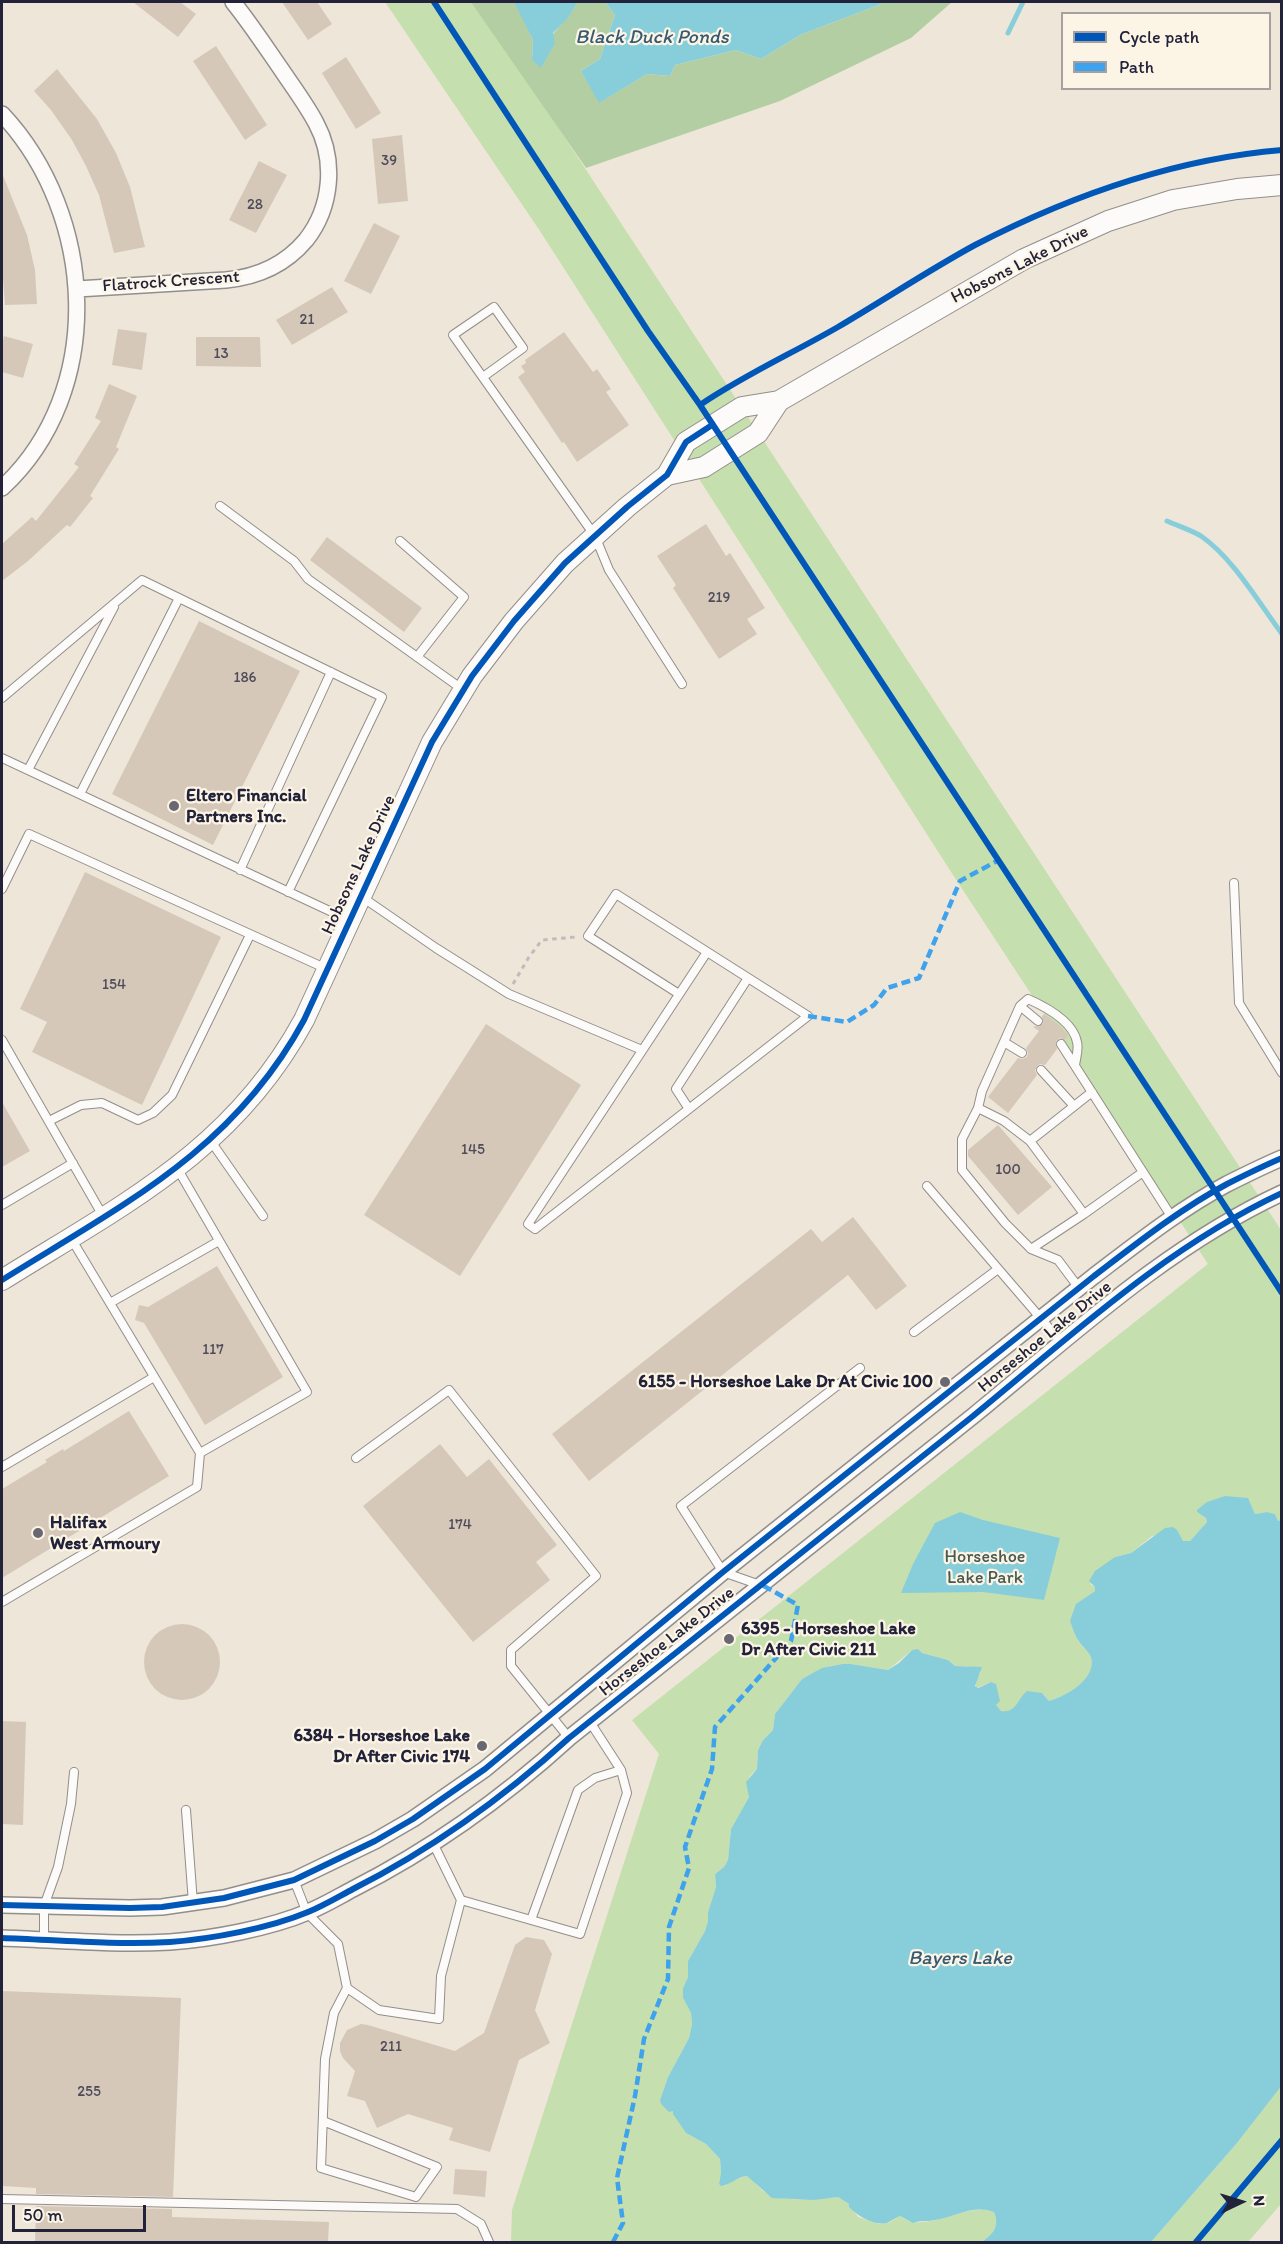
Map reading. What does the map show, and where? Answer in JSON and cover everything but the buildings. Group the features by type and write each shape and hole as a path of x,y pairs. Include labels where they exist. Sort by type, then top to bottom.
{"street":[{"name":"Flatrock Crescent","path":"77,289 250,277 272,268 292,254 315,226 325,204 329,180 327,156 321,132 309,111 233,2"},
{"path":"2,114 27,144 55,193 66,225 77,289 77,332 61,396 46,434 25,465 2,488"},
{"name":"Hobsons Lake Drive","path":"2,1280 154,1186 231,1121 261,1087 286,1053 328,969 432,742 463,690 514,621 565,563 667,475 686,441 742,407 779,401 1024,259 1108,221 1173,200 1238,189 1281,185"},
{"name":"Hobsons Lake Drive","path":"667,475 704,467 758,433 779,401"},
{"name":"Horseshoe Lake Drive","path":"2,1905 130,1908 193,1903 254,1892 294,1880 336,1861 413,1819 485,1769 723,1572 1129,1249 1228,1184 1281,1158"},
{"name":"Horseshoe Lake Drive","path":"2,1938 115,1943 171,1942 254,1929 307,1913 386,1872 464,1824 535,1769 569,1738 1107,1306 1209,1233 1281,1193"}],"lane":[{"path":"483,377 523,348 494,307 453,335 595,536 609,570 682,684"},
{"path":"220,506 294,561 308,579 463,690"},
{"path":"400,541 464,597 417,657"},
{"path":"2,698 142,580 382,697 288,892"},
{"path":"81,794 178,598"},
{"path":"27,770 116,602"},
{"path":"240,870 331,672"},
{"path":"2,758 350,921"},
{"path":"2,889 29,834 328,969"},
{"path":"1234,883 1239,1003 1281,1072"},
{"path":"679,994 588,936 616,894 808,1016 535,1229 528,1224 707,952"},
{"path":"361,896 508,994 642,1050"},
{"path":"49,1121 81,1105 102,1103 138,1120 153,1113 172,1095 250,935"},
{"path":"689,1109 676,1089 748,978"},
{"path":"1075,1065 1078,1044 1074,1030 1045,1006 1028,999 1020,1006 982,1091 978,1108 962,1139 962,1170 1005,1223 1031,1250 1058,1260 1079,1288"},
{"path":"1020,1006 1038,1021"},
{"path":"2,1040 104,1217"},
{"path":"1004,1042 1022,1053"},
{"path":"1061,1044 1173,1219"},
{"path":"1041,1070 1074,1106"},
{"path":"1030,1141 1092,1092"},
{"path":"978,1108 1004,1121 1030,1141 1084,1214"},
{"path":"210,1140 263,1216"},
{"path":"2,1205 73,1163"},
{"path":"177,1168 307,1392 200,1453"},
{"path":"1031,1250 1143,1172"},
{"path":"927,1186 1062,1343"},
{"path":"2,1602 197,1487 200,1453 71,1238"},
{"path":"110,1303 219,1241"},
{"path":"914,1332 998,1269"},
{"path":"762,1585 723,1572 681,1506 860,1368"},
{"path":"2,1467 154,1377"},
{"path":"356,1458 449,1390 596,1576 512,1650 511,1666 569,1738"},
{"path":"461,1900 580,1934 627,1793 621,1770 590,1722"},
{"path":"531,1920 578,1790 595,1778 621,1770"},
{"path":"44,1940 44,1906 58,1867 71,1804 74,1772"},
{"path":"186,1810 193,1903"},
{"path":"347,1988 379,2010 439,2019 441,1976 461,1900 433,1843"},
{"path":"294,1880 307,1913 338,1944 347,1988 334,2013 325,2059 321,2168 416,2197 437,2167 323,2121"},
{"path":"2,2199 458,2209 481,2224 489,2242"}],"path":[{"path":"508,994 517,975 542,940 588,936"}],"green space":[{"name":"Horseshoe Lake Park","path":"385,2 476,2 1281,1230 1281,1520 1278,1521 1275,1514 1267,1512 1255,1514 1249,1501 1197,1512 1206,1518 1207,1522 1190,1541 1183,1541 1178,1534 1152,1536 1131,1553 1115,1557 1090,1584 1095,1587 1095,1591 1077,1604 1077,1634 1079,1642 1091,1657 1090,1672 1072,1691 1049,1701 1043,1694 1022,1698 1013,1709 1001,1711 995,1705 991,1682 976,1688 976,1680 981,1672 967,1666 955,1666 948,1660 918,1650 912,1650 888,1670 842,1664 827,1667 802,1679 775,1714 773,1730 763,1740 758,1750 757,1769 748,1782 749,1797 731,1829 728,1860 724,1867 715,1874 716,1887 705,1931 688,1961 688,1977 683,1988 683,1998 691,2013 692,2024 689,2038 668,2077 660,2100 669,2111 673,2110 686,2133 706,2144 720,2159 719,2184 725,2186 731,2181 747,2176 765,2193 775,2197 802,2199 838,2197 849,2204 858,2217 879,2224 888,2223 900,2216 910,2221 921,2222 971,2211 994,2212 996,2226 981,2242 511,2242 512,2210 659,1754 632,1720 1208,1264 955,878 540,231"},
{"path":"471,2 516,3 533,40 532,60 578,2 605,2 615,15 600,59 581,71 600,102 647,74 670,76 675,65 736,50 761,59 800,35 882,2 952,2 911,38 780,101 586,168"},
{"path":"1281,2085 1281,2204 1248,2242 1151,2242 1237,2143"}],"water":[{"name":"Black Duck Ponds","path":"514,2 578,2 567,19 553,33 555,43 541,68 532,60 533,40"},
{"name":"Black Duck Ponds","path":"605,2 882,2 800,35 761,59 736,50 675,65 670,76 647,74 599,103 581,71 600,59 615,15"},
{"name":"Bayers Lake","path":"1225,1496 1248,1498 1255,1514 1267,1512 1275,1514 1278,1521 1281,1520 1282,2085 1237,2143 1151,2242 981,2242 996,2226 994,2212 979,2209 932,2221 913,2223 900,2216 882,2224 862,2217 838,2197 814,2200 772,2198 747,2176 721,2186 719,2184 720,2159 706,2144 686,2133 673,2111 669,2112 660,2100 668,2077 689,2038 692,2024 691,2013 683,1998 683,1988 688,1977 688,1961 705,1931 716,1887 715,1874 724,1867 728,1860 731,1829 749,1797 746,1782 757,1769 758,1750 763,1740 773,1730 775,1714 802,1679 822,1668 851,1664 888,1670 912,1650 918,1649 922,1653 948,1660 955,1666 982,1667 975,1686 978,1688 991,1682 996,1684 1000,1701 996,1705 1001,1711 1014,1708 1027,1691 1042,1693 1049,1701 1064,1695 1085,1679 1092,1665 1089,1653 1078,1640 1070,1621 1076,1604 1095,1591 1095,1587 1089,1581 1095,1571 1115,1557 1131,1553 1165,1528 1173,1527 1183,1541 1190,1541 1207,1522 1197,1510 1207,1502"},
{"path":"960,1512 983,1520 1060,1538 1044,1600 983,1592 901,1593 913,1564 935,1523"}],"waterway":[{"path":"1008,33 1023,2"},
{"path":"1167,521 1201,536 1213,545 1245,582 1282,634"}],"marked path":[{"path":"808,1016 847,1022 874,1005 887,988 919,978 960,881 997,861"},
{"path":"613,2242 623,2223 617,2178 635,2096 644,2039 668,1979 669,1927 689,1868 685,1847 712,1769 715,1727 791,1641 798,1605 762,1585"}],"cycle path":[{"path":"434,2 1282,1293"},
{"path":"700,405 751,374 838,327 975,245 1011,227 1085,196 1162,171 1202,162 1282,150"},
{"path":"2,1280 132,1199 171,1171 209,1140 244,1105 276,1066 304,1020 432,742 472,676 514,621 565,563 627,507 667,475 686,442 712,425"},
{"path":"2,1905 162,1907 224,1898 294,1880 375,1841 413,1819 485,1769 723,1572 1094,1276 1175,1216 1210,1194 1282,1158"},
{"path":"2,1938 149,1943 186,1941 240,1932 314,1910 411,1857 466,1821 519,1781 569,1738 1159,1266 1239,1215 1282,1193"},
{"path":"1196,2242 1282,2140"}],"place":[{"name":"Eltero Financial Partners Inc.","path":"174,806"},
{"name":"6155 - Horseshoe Lake Dr At Civic 100","path":"945,1382"},
{"name":"Halifax West Armoury","path":"38,1533"},
{"name":"6395 - Horseshoe Lake Dr After Civic 211","path":"729,1639"},
{"name":"6384 - Horseshoe Lake Dr After Civic 174","path":"482,1746"}]}
